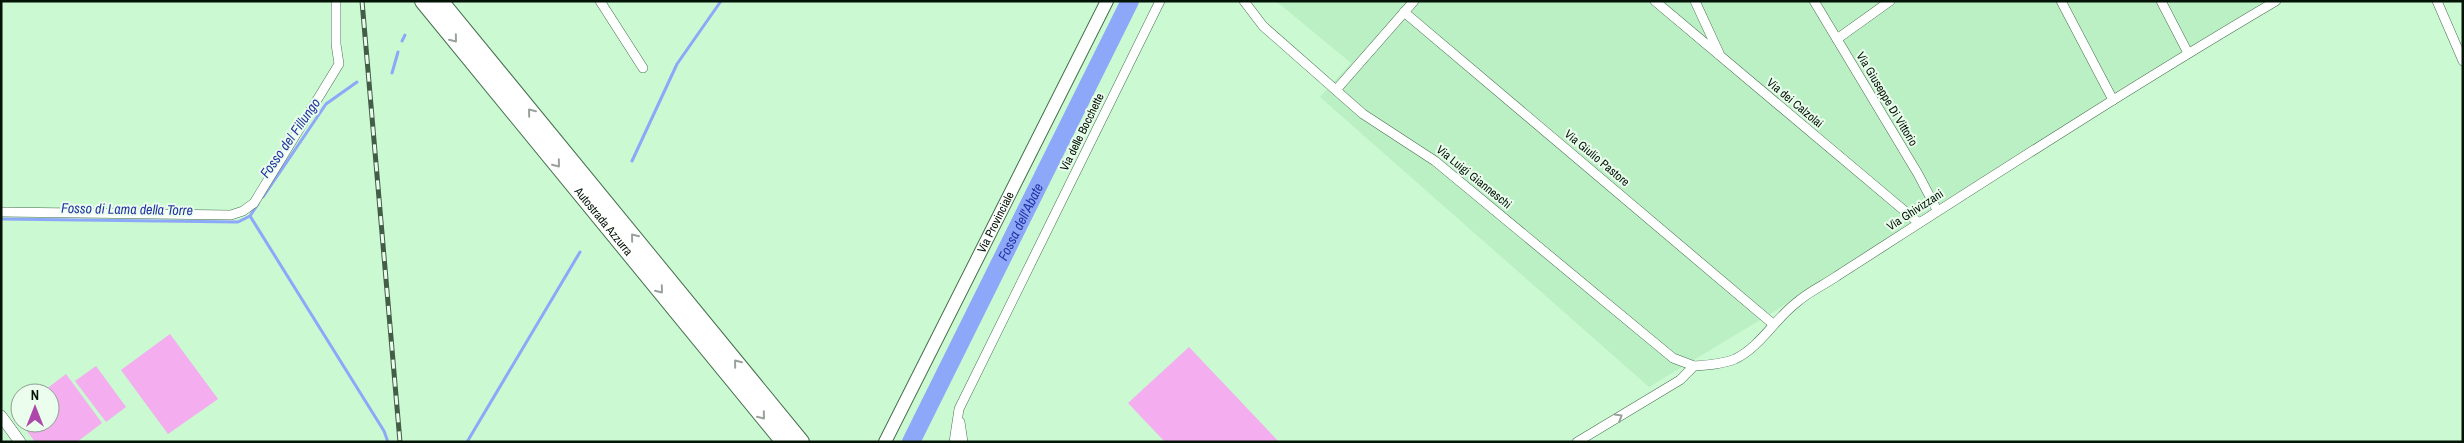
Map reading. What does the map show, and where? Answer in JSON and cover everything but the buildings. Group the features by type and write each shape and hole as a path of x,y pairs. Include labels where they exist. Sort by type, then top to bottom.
{"highway":[{"name":"Autostrada Azzurra","path":"423,1 784,442"},
{"name":"Autostrada Azzurra","path":"440,1 800,442"}],"main road":[{"name":"Via Provinciale","path":"885,442 1107,1"}],"street":[{"path":"1,212 231,215 243,212 254,202 339,64 336,44 336,1"},
{"path":"600,1 643,68"},
{"name":"Via delle Bocchette","path":"959,409 1160,1"},
{"name":"Via Luigi Gianneschi","path":"1244,1 1262,26 1363,114 1435,161 1673,358 1694,366"},
{"path":"1336,90 1414,1"},
{"path":"1695,1 1720,56"},
{"name":"Via Giuseppe Di Vittorio","path":"1814,1 1918,174 1937,210"},
{"path":"1837,39 1890,1"},
{"path":"2061,1 2113,100"},
{"path":"2161,1 2188,53"},
{"name":"Via Ghivizzani","path":"1694,366 1714,364 1736,358 1758,342 1773,324 1796,302 1937,210 2188,53 2276,1"},
{"path":"2437,1 2463,61"},
{"name":"Via dei Calzolai","path":"1659,2 1720,56 1919,223"},
{"name":"Via Giulio Pastore","path":"1404,12 1773,324"},
{"path":"1577,442 1680,380 1694,366"},
{"path":"954,442 959,409"},
{"path":"959,409 962,442"},
{"path":"1,416 20,442"}],"shaded area":[{"path":"1276,1 2269,1 1944,201 1775,311 1649,387 1320,97 1351,63"},
{"path":"170,334 218,399 168,434 121,370"},
{"path":"1189,347 1279,442 1165,442 1128,403"},
{"path":"96,366 126,407 106,422 75,381"},
{"path":"66,374 102,423 77,442 35,442 28,433 60,433 60,383 54,383"}],"waterway":[{"path":"632,161 677,64 721,1"},
{"name":"Fossa dell'Abate","path":"911,442 1130,1"},
{"name":"Fosso del Fillungo","path":"402,41 405,35"},
{"name":"Fosso del Fillungo","path":"392,73 398,52"},
{"name":"Fosso del Fillungo","path":"263,197 326,104 357,82"},
{"name":"Fosso di Lama della Torre","path":"1,219 238,222 250,216 258,204"},
{"path":"250,216 384,431 388,442"},
{"path":"467,442 580,252"}],"railway":[{"path":"362,1 400,442"}]}
